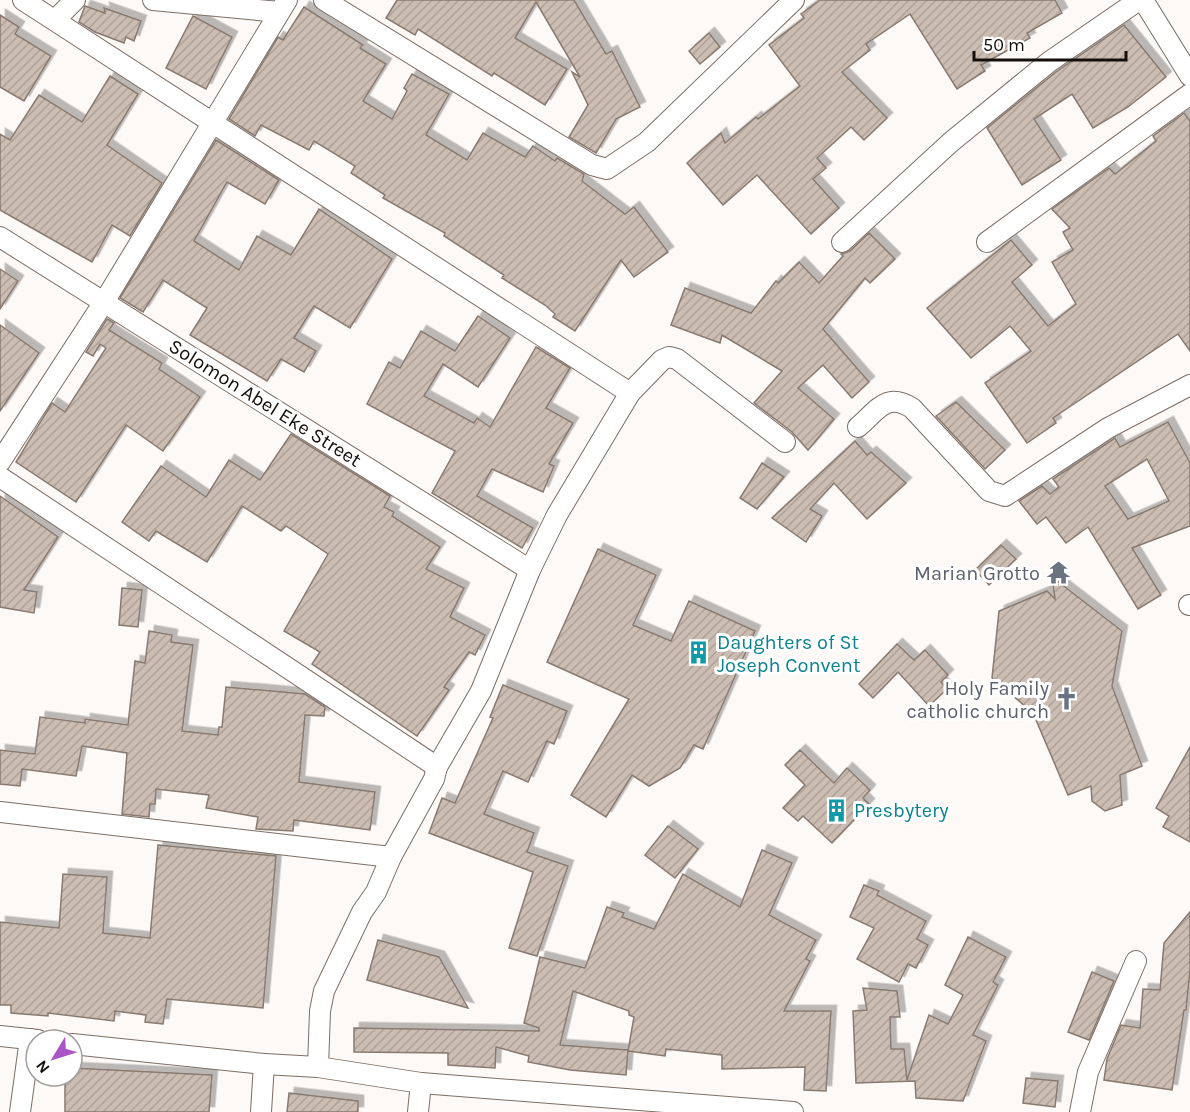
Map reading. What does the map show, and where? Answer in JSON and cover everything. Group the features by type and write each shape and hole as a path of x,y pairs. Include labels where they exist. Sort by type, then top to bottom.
{"street":[{"path":"23,0 630,393"},
{"path":"55,20 75,0"},
{"path":"0,462 104,302 283,6 153,0"},
{"path":"324,0 592,165 607,169 647,142 794,0"},
{"path":"842,242 951,142 1049,62 1141,0 1190,76"},
{"path":"987,242 1190,93"},
{"name":"Solomon Abel Eke Street","path":"0,237 530,570"},
{"path":"318,1067 320,1011 324,991 391,857 434,778 437,767 481,691 530,570 557,515 630,393 662,360 672,357 681,361 785,442"},
{"path":"858,427 887,402 900,400 912,408 989,491 1005,496 1108,428 1190,385"},
{"path":"0,477 437,767"},
{"path":"0,812 391,857"},
{"path":"1080,1112 1088,1072 1136,961"},
{"path":"0,1036 24,1039"},
{"path":"84,1045 264,1064 318,1067 421,1083 601,1104 793,1112"},
{"path":"261,1112 264,1064"},
{"path":"418,1112 421,1083"},
{"path":"20,1112 25,1088"}],"building":[{"path":"397,0 574,0 606,54 612,51 640,107 616,119 596,153 569,137 588,105 572,72 580,77 536,2 515,38 567,69 545,105 494,73 492,76 418,29 415,35 386,18"},
{"path":"820,0 1055,0 1062,13 1027,33 1030,38 981,65 985,71 957,89 910,14 866,44 870,50 842,72 887,118 864,140 851,127 817,158 826,168 813,179 839,208 811,234 757,175 723,205 687,163 721,133 725,143 756,117 758,119 800,86 769,45 804,18 801,14"},
{"path":"85,6 105,13 104,8 141,21 134,41 126,37 124,43 95,32 79,22"},
{"path":"304,7 363,45 360,48 386,64 363,101 392,119 407,91 404,88 412,74 449,94 426,135 467,160 483,133 525,157 533,146 555,161 557,158 584,174 582,181 625,214 634,207 668,252 634,277 621,260 575,331 553,317 555,314 545,305 502,278 504,275 444,236 445,233 383,198 385,195 351,173 355,166 314,141 309,150 261,125 255,136 229,119 278,37 283,40"},
{"path":"0,15 19,27 15,34 51,56 24,101 0,87"},
{"path":"193,16 232,37 206,89 166,68"},
{"path":"1124,25 1166,77 1128,107 1093,128 1072,94 1034,119 1061,160 1022,185 987,128 1056,72"},
{"path":"709,33 720,47 700,64 689,51"},
{"path":"110,76 138,94 107,145 162,183 130,236 112,225 92,262 0,210 0,134 10,140 39,95 82,122"},
{"path":"1184,113 1190,121 1190,351 1178,334 1053,418 1056,423 1027,443 985,383 1031,351 1010,326 971,358 927,308 1011,240 1032,265 1012,282 1048,326 1076,304 1052,262 1073,250 1063,232 1070,228 1052,209 1109,168 1115,174 1156,141 1153,136"},
{"path":"216,140 279,180 265,204 227,182 194,241 239,270 257,236 291,255 319,209 392,259 350,328 314,306 294,338 316,351 304,372 281,359 267,381 190,335 207,308 163,280 143,312 120,298"},
{"path":"869,233 895,259 870,283 865,278 823,329 869,382 852,398 823,365 798,388 834,419 808,450 792,432 754,403 782,371 722,335 720,343 671,325 685,288 751,313 776,281 778,283 799,262 819,283 843,256 841,254 850,251"},
{"path":"0,269 18,281 0,309"},
{"path":"478,316 510,338 478,387 443,364 424,396 474,423 477,418 490,427 536,347 570,368 546,408 573,423 549,464 554,466 543,492 492,469 477,496 533,528 522,548 432,493 455,451 367,404 389,362 400,368 421,331 455,351"},
{"path":"107,319 114,323 109,330 162,363 159,369 200,397 163,451 126,425 76,502 16,462 52,403 65,412 106,348 100,344 93,356 86,352"},
{"path":"0,325 39,353 0,411"},
{"path":"956,402 1005,450 985,469 936,416"},
{"path":"1168,422 1190,463 1190,526 1132,548 1161,595 1138,609 1088,527 1066,543 1046,517 1037,524 1019,501 1042,486 1050,494 1059,487 1053,479 1115,438 1120,447","holes":["1147,459 1169,501 1128,519 1105,486"]},
{"path":"291,434 390,496 384,507 394,512 392,516 440,547 426,569 464,588 450,617 485,635 475,655 469,652 444,687 449,690 417,736 312,664 320,652 284,631 328,554 286,526 281,531 242,506 207,562 156,531 149,541 122,522 161,466 206,497 229,460 260,480"},
{"path":"855,441 867,455 871,452 906,483 867,519 834,483 810,509 822,516 806,542 772,518"},
{"path":"762,463 784,477 757,509 740,498"},
{"path":"0,496 58,537 24,590 37,592 34,613 0,607"},
{"path":"1001,545 1016,559 989,585 975,570"},
{"name":"Daughters of St Joseph Convent","path":"598,549 656,575 633,625 671,641 689,601 755,631 703,749 694,745 680,768 649,786 632,775 606,817 571,795 629,699 547,662"},
{"name":"Holy Family catholic church","path":"1052,577 1122,631 1112,686 1142,766 1120,775 1122,805 1105,811 1092,801 1091,786 1068,795 1033,713 992,678 999,611 1047,591 1055,599"},
{"path":"122,588 142,590 138,627 119,625"},
{"path":"149,631 172,635 171,642 193,645 182,731 218,735 219,727 222,727 226,687 305,694 325,707 324,716 305,715 299,782 375,792 370,830 294,820 293,831 256,829 258,817 206,808 209,795 156,789 155,804 150,804 149,817 122,814 127,753 82,746 76,776 22,769 20,786 0,784 0,750 35,754 40,717 85,723 85,719 128,725 135,661 145,663"},
{"path":"897,644 914,660 925,650 948,675 941,682 947,689 929,706 898,672 873,698 859,684"},
{"path":"503,685 567,711 554,744 547,741 528,782 503,771 484,814 534,833 527,852 568,866 537,956 509,948 533,872 429,833 442,798 455,803 493,718 490,717"},
{"path":"1190,747 1190,842 1163,827 1169,816 1156,808"},
{"name":"Presbytery","path":"800,750 834,783 847,768 870,790 863,798 869,804 832,843 803,816 798,821 783,808 805,785 785,765"},
{"path":"668,826 698,849 675,878 645,855"},
{"path":"158,845 276,856 263,1008 167,999 163,1024 145,1022 146,1015 115,1011 114,1021 48,1013 48,1016 11,1013 11,1005 0,1005 0,922 59,928 63,874 107,877 103,933 150,938"},
{"path":"762,850 792,863 769,915 816,940 806,959 810,961 784,1011 831,1011 826,1091 804,1090 805,1067 722,1069 722,1055 666,1049 665,1056 628,1051 634,1017 629,1015 629,1011 573,991 560,1045 628,1050 626,1075 570,1070 528,1062 529,1056 496,1047 495,1068 448,1065 448,1053 354,1052 354,1028 539,1031 539,1028 524,1023 540,957 585,968 607,907 624,913 622,917 654,929 683,874 740,907"},
{"path":"864,885 879,891 877,895 926,921 917,939 928,945 916,968 908,964 899,982 857,959 874,928 850,917"},
{"path":"1190,912 1190,970 1186,1010 1184,1010 1172,1090 1104,1080 1107,1059 1121,1025 1140,1028 1143,989 1160,990 1164,943"},
{"path":"968,937 1006,957 993,982 998,985 973,1035 986,1041 963,1101 916,1098 915,1081 856,1083 853,1011 867,1010 863,988 897,991 900,1017 890,1017 891,1049 904,1049 907,1080 929,1015 948,1024 963,995 945,985"},
{"path":"378,940 439,957 468,1008 367,980"},
{"path":"1092,972 1114,981 1089,1040 1068,1032"},
{"path":"84,1069 212,1075 209,1112 65,1112 65,1088 84,1088"},
{"path":"1026,1078 1058,1081 1055,1107 1023,1103"},
{"path":"289,1093 358,1101 358,1112 287,1112"}],"place":[{"name":"Marian Grotto","path":"1058,573"},
{"name":"Daughters of St Joseph Convent","path":"699,653"},
{"name":"Holy Family catholic church","path":"1067,699"},
{"name":"Presbytery","path":"836,810"}]}
